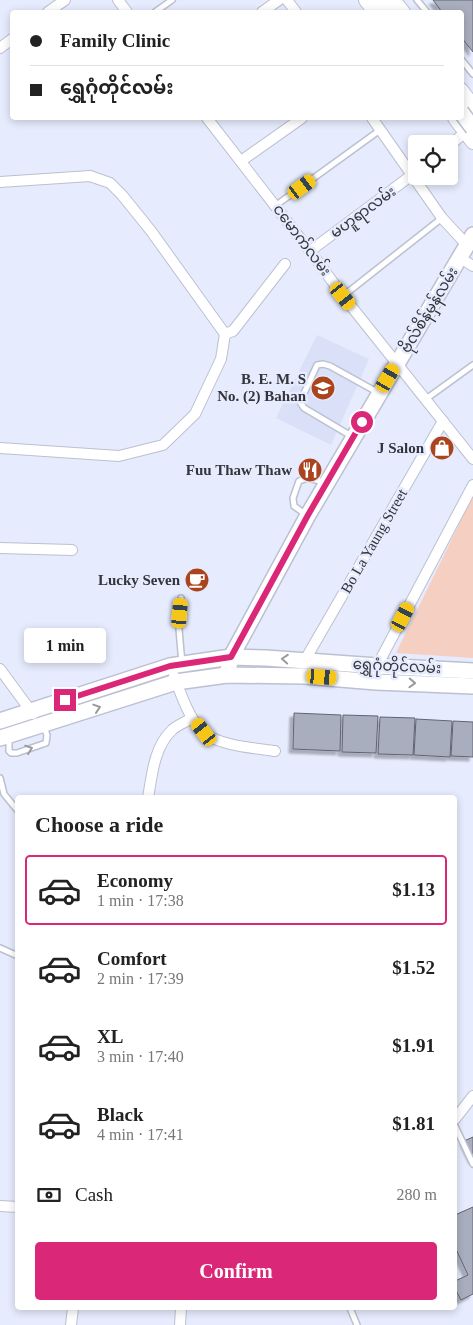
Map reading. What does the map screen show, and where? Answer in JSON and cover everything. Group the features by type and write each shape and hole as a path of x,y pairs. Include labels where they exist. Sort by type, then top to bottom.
{"main road":[{"path":"366,0 374,10"},
{"path":"393,0 401,10"},
{"path":"464,94 473,106"},
{"path":"464,118 471,132"},
{"path":"457,120 471,132"},
{"name":"ဗိုလ်စိန်မှန်လမ်း","path":"227,675 231,657 308,515 397,362 468,251"},
{"name":"ရွှေဂုံတိုင်လမ်း","path":"2,719 176,665 231,657 473,671"},
{"name":"ရွှေဂုံတိုင်လမ်း","path":"7,736 176,682 227,675 304,676 376,682 473,686"},
{"path":"2,719 7,736"}],"street":[{"path":"51,10 65,0"},
{"path":"265,10 279,0"},
{"path":"0,48 10,40"},
{"name":"ငမောက်လမ်း","path":"212,120 241,162 343,296 471,453"},
{"path":"241,162 299,120"},
{"path":"373,120 408,166"},
{"path":"458,140 471,132"},
{"path":"0,182 90,176 110,183 151,231 225,334 221,359 195,414 163,445 118,456 0,448"},
{"name":"မဟူရာလမ်း","path":"310,251 408,178"},
{"path":"421,185 442,218 468,251"},
{"path":"225,334 233,331 285,264"},
{"name":"Bo La Yaung Street","path":"305,660 443,421"},
{"path":"376,682 377,666 473,485"},
{"path":"0,548 72,550"},
{"path":"176,665 176,682 192,718 204,732 222,742 275,751"},
{"path":"0,669 41,726"},
{"path":"148,795 153,766 163,742 172,730 192,718"},
{"path":"457,1116 473,1096"},
{"path":"0,1206 15,1207"},
{"path":"71,1325 73,1310"},
{"path":"180,1310 180,1325"}],"lane":[{"path":"158,10 172,0"},
{"path":"417,0 425,10"},
{"path":"464,63 473,74"},
{"path":"275,206 380,129"},
{"path":"343,296 442,218"},
{"path":"354,437 304,408 300,402 317,365 330,366 379,393"},
{"path":"426,399 473,365"},
{"path":"308,515 294,506 293,498 298,481 308,478 327,483"},
{"path":"176,665 181,598"},
{"path":"0,778 2,796 15,808"},
{"path":"0,948 15,955"},
{"path":"457,1130 473,1164"},
{"path":"351,1310 357,1325"}],"shaded area":[{"name":"B. E. M. S No. (2) Bahan","path":"317,335 369,359 331,445 276,418"},
{"path":"473,496 473,658 396,653"}],"building":[{"path":"433,0 473,0 473,52 464,41 464,10 440,10"},
{"path":"294,713 341,715 340,751 293,749"},
{"path":"343,715 378,716 376,753 342,752"},
{"path":"380,717 415,718 413,755 378,754"},
{"path":"416,719 452,721 450,757 414,755"},
{"path":"453,721 473,722 473,757 451,756"},
{"path":"473,1137 473,1160 464,1141"},
{"path":"473,1207 473,1294 461,1300 457,1293 457,1280 468,1275 457,1251 457,1214"}],"place":[{"name":"B. E. M. S No. (2) Bahan","path":"323,388"},
{"name":"J Salon","path":"442,448"},
{"name":"Fuu Thaw Thaw","path":"310,470"},
{"name":"Lucky Seven","path":"197,580"}],"route":[{"path":"65,700 170,666 231,657 308,515 362,422"}]}
